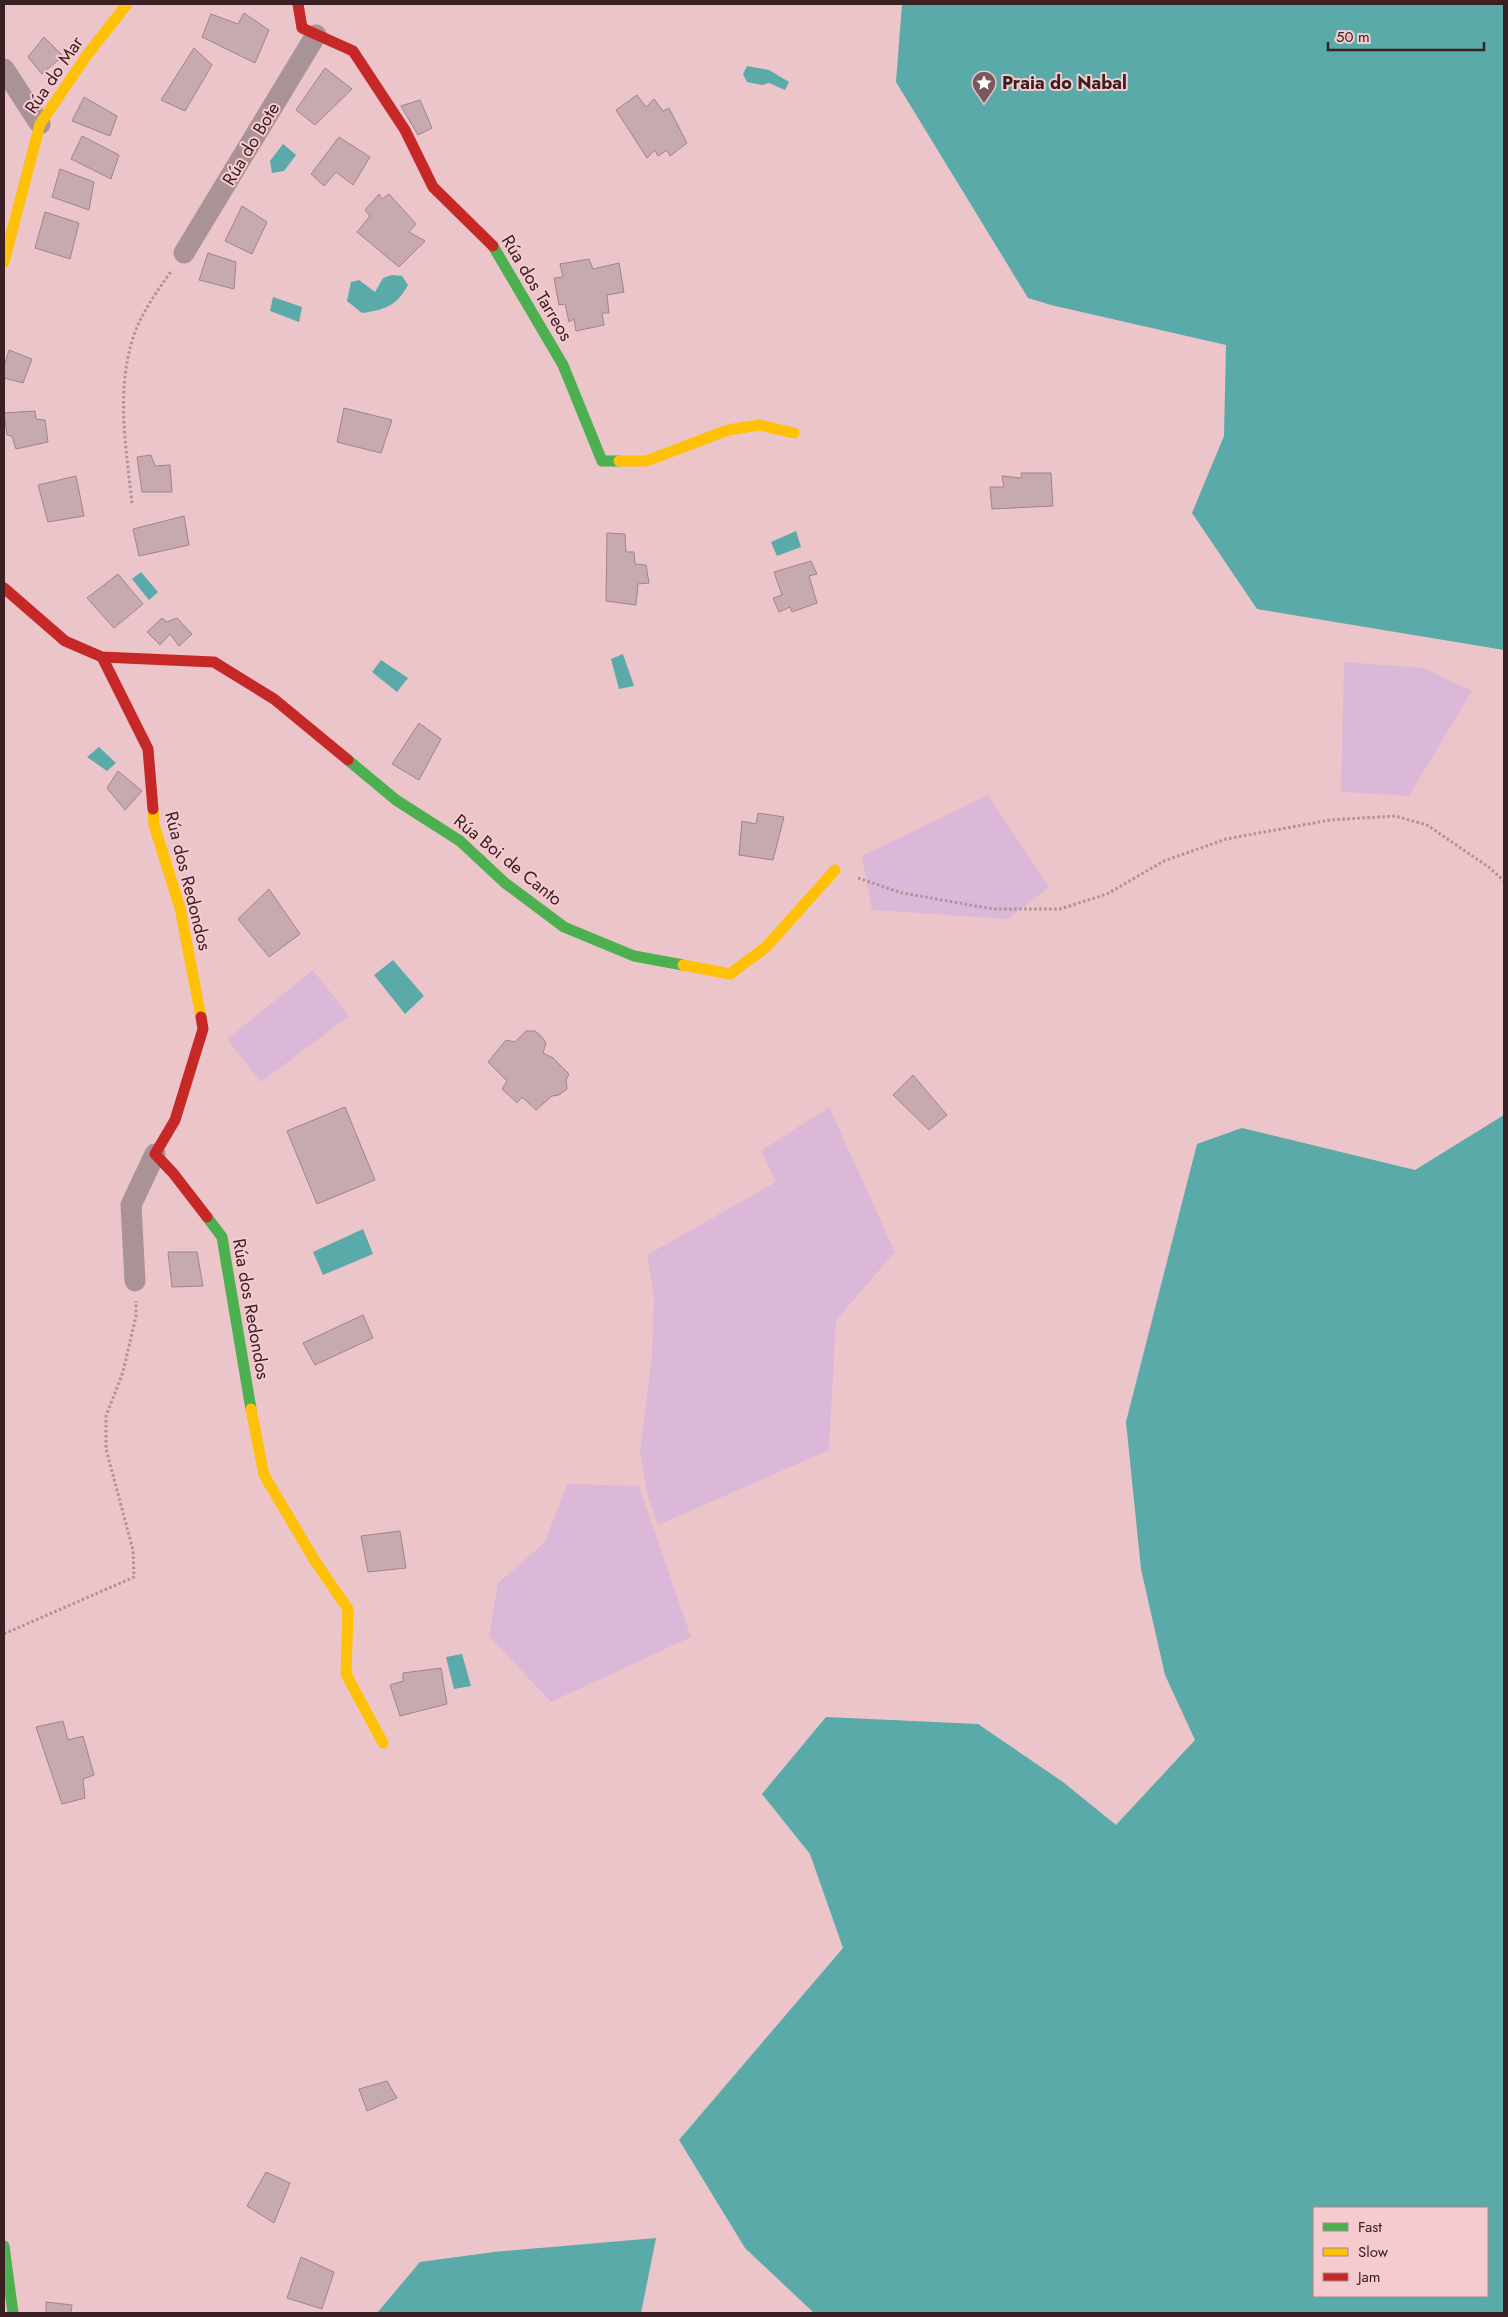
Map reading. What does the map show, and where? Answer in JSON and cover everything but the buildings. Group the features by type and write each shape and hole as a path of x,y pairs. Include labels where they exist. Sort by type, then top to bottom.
{"street":[{"name":"Rúa do Mar","path":"4,262 40,124 87,55 127,4"},
{"name":"Rúa dos Tarreos","path":"298,4 302,28 354,51 405,130 433,187 490,242 563,365 602,461 646,461 728,430 759,425 794,433"},
{"name":"Rúa do Bote","path":"184,253 316,35"},
{"path":"4,69 40,124"},
{"path":"4,588 65,641 102,657"},
{"name":"Rúa Boi de Canto","path":"102,657 214,662 274,699 396,800 460,841 505,883 564,927 634,956 730,974 766,947 835,870"},
{"name":"Rúa dos Redondos","path":"102,657 148,749 154,825 180,908 203,1029 175,1120 155,1154 173,1173 222,1237 264,1475 315,1560 348,1609 346,1674 383,1744"},
{"path":"135,1281 131,1205 155,1154"},
{"path":"4,2246 14,2313"}],"path":[{"path":"132,503 122,402 126,368 135,332 151,300 184,253"},
{"path":"835,870 902,893 993,909 1060,909 1107,894 1164,861 1226,839 1330,820 1395,816 1427,825 1490,868 1504,881"},
{"path":"4,1634 134,1577 133,1550 106,1450 106,1416 123,1372 136,1316 135,1281"}],"shaded area":[{"path":"1344,662 1423,668 1472,691 1409,796 1341,792"},
{"path":"988,795 1049,887 1008,919 872,910 862,856"},
{"path":"313,970 349,1016 261,1082 227,1039"},
{"path":"829,1107 895,1252 836,1320 829,1450 658,1525 648,1497 640,1453 652,1354 654,1297 647,1255 776,1182 761,1151"},
{"path":"567,1484 639,1486 691,1637 551,1702 489,1636 498,1583 545,1542"}],"water":[{"path":"902,4 1504,4 1504,650 1257,609 1192,513 1224,436 1226,345 1028,298 896,82"},
{"path":"747,66 769,70 789,82 785,90 769,83 762,85 747,82 743,74"},
{"path":"283,144 296,155 284,171 272,173 270,161"},
{"path":"392,275 402,276 408,285 399,298 389,306 362,313 347,301 351,282 359,280 375,292 383,278"},
{"path":"273,297 302,307 299,322 270,311"},
{"path":"796,531 801,547 777,556 771,542"},
{"path":"141,572 158,592 149,600 132,579"},
{"path":"623,654 634,686 619,689 611,659"},
{"path":"381,660 408,678 397,692 372,672"},
{"path":"99,747 116,763 107,771 87,757"},
{"path":"393,960 424,996 405,1014 374,975"},
{"path":"1504,1115 1504,2313 814,2313 745,2248 679,2140 843,1948 810,1854 762,1794 826,1717 978,1724 1063,1782 1116,1825 1195,1740 1165,1675 1141,1569 1126,1422 1197,1144 1242,1128 1415,1170"},
{"path":"363,1229 373,1254 323,1275 313,1252"},
{"path":"462,1654 471,1686 454,1689 446,1657"},
{"path":"656,2238 641,2313 377,2313 420,2262 494,2252"}],"traffic: fast":[{"path":"493,246 563,365 602,461 619,461"},
{"path":"348,760 396,800 460,841 505,883 564,927 634,956 683,965"},
{"path":"207,1217 222,1237 251,1409"},
{"path":"4,2246 13,2313"}],"traffic: slow":[{"path":"4,262 40,124 87,55 127,4"},
{"path":"619,461 646,461 728,430 759,425 794,433"},
{"path":"153,809 154,825 180,908 201,1017"},
{"path":"683,965 730,974 766,947 835,870"},
{"path":"251,1409 264,1475 315,1561 348,1609 346,1674 383,1743"}],"traffic: jam":[{"path":"298,4 302,28 353,51 405,130 433,187 493,246"},
{"path":"4,588 65,641 102,657 148,749 153,809"},
{"path":"102,657 214,662 274,699 348,760"},
{"path":"201,1017 203,1029 175,1120 155,1154 173,1173 207,1217"}],"place":[{"name":"Praia do Nabal","path":"984,104"}]}
